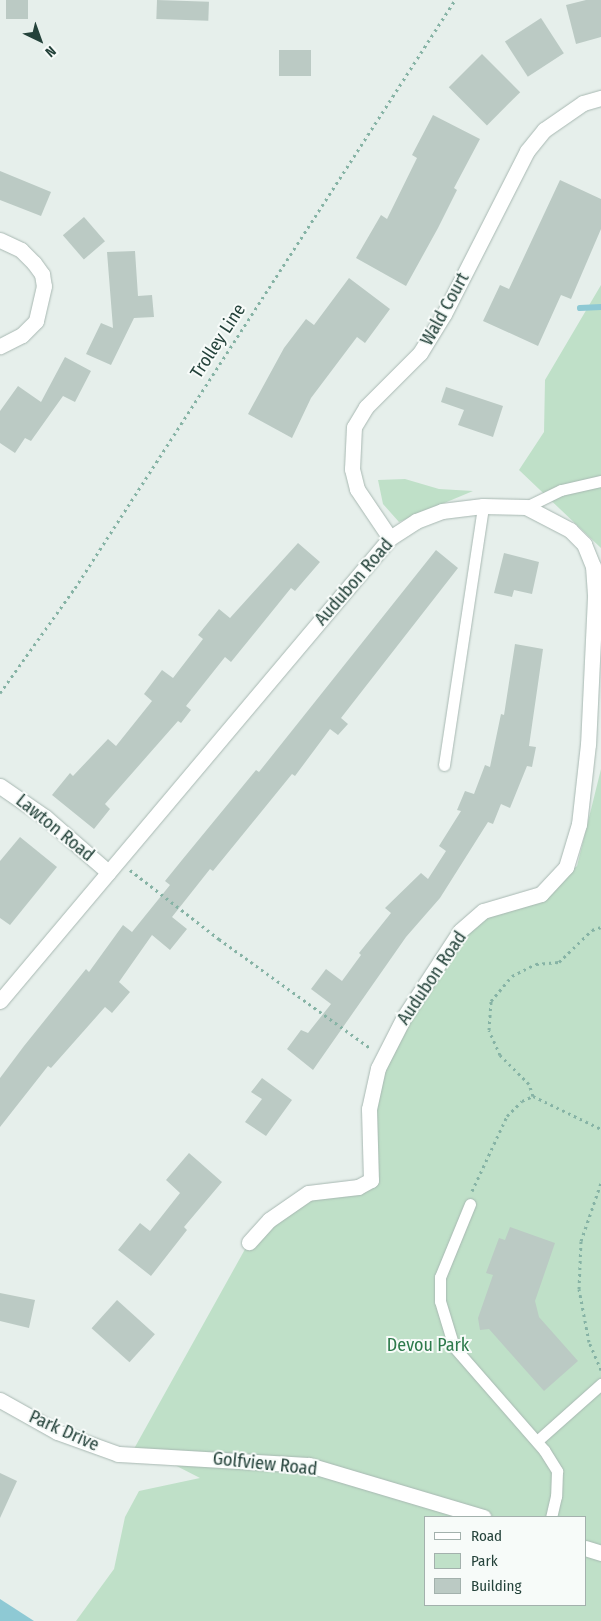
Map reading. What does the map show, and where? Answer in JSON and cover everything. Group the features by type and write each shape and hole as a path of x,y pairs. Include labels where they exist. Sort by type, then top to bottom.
{"street":[{"name":"Wald Court","path":"390,538 357,489 352,469 354,427 366,407 420,353 444,314 527,151 544,130 583,104 601,98"},
{"path":"0,240 21,250 34,263 42,274 44,286 36,321 22,335 0,346"},
{"name":"Audubon Road","path":"0,1001 390,538 416,521 442,511 483,506 526,507 570,530 584,544 593,566 595,597 588,744 579,824 566,867 541,894 484,911 460,931 404,1017 384,1057 369,1109 373,1156 371,1180 358,1187 308,1193 269,1220 249,1242"},
{"name":"Lawton Road","path":"0,786 45,817 108,872"},
{"name":"Park Drive","path":"0,1400 57,1432 130,1456"},
{"name":"Golfview Road","path":"130,1456 309,1466 480,1516"},
{"path":"586,1548 601,1553"}],"lane":[{"path":"526,507 562,490 601,481"},
{"path":"444,764 483,506"},
{"path":"470,1204 440,1277 440,1301 454,1348 537,1441 556,1471 556,1496 551,1516"},
{"path":"537,1441 601,1384"}],"path":[{"name":"Trolley Line","path":"0,693 80,579 455,0"},
{"path":"118,860 227,945 384,1057"},
{"path":"601,927 592,930 559,962 536,964 512,976 491,1001 488,1030 500,1055 529,1084 534,1096 601,1129"},
{"path":"470,1204 470,1193 507,1116 522,1101 534,1096"},
{"path":"601,1183 581,1241 579,1289 589,1342 601,1371"}],"green space":[{"path":"601,285 601,548 519,470 544,432 545,380"},
{"path":"405,479 439,489 473,491 399,522 383,504 378,480"},
{"name":"Devou Park","path":"601,769 601,1621 76,1621 114,1569 125,1517 139,1491 200,1478 163,1459 130,1456 249,1242 294,1201 371,1180 369,1109 404,1017 484,911 541,894 577,866"}],"water":[{"path":"0,1599 34,1621 0,1621"}],"building":[{"path":"6,0 28,0 28,19 6,19"},
{"path":"157,0 209,2 208,21 156,19"},
{"path":"586,0 601,0 601,37 576,44 566,5"},
{"path":"541,18 564,53 528,77 505,41"},
{"path":"279,50 311,50 311,76 279,76"},
{"path":"482,54 520,92 487,125 449,87"},
{"path":"433,115 480,139 454,188 457,190 438,228 406,286 356,258 381,215 387,219 417,158 412,155"},
{"path":"0,171 51,192 41,216 0,200"},
{"path":"560,180 601,199 601,229 571,299 561,295 538,346 483,321 500,285 509,289"},
{"path":"84,217 105,241 84,260 63,235"},
{"path":"135,251 138,296 152,295 154,317 134,318 111,365 86,354 101,323 113,328 107,252"},
{"path":"349,278 390,309 365,343 357,337 311,398 292,438 248,414 284,348 306,319 314,325"},
{"path":"65,357 91,371 75,402 63,396 31,441 25,438 15,453 0,443 0,411 18,386 41,402"},
{"path":"446,387 503,406 493,437 458,425 464,410 441,402"},
{"path":"298,543 320,562 295,591 291,588 231,662 225,657 186,706 191,710 181,723 178,721 105,804 110,809 94,829 52,795 70,773 73,776 108,739 116,746 152,701 144,694 162,670 173,678 203,639 198,635 219,609 230,618"},
{"path":"436,550 458,568 341,718 348,724 338,735 330,729 295,776 292,774 213,871 210,869 172,917 187,929 170,950 152,935 119,982 130,992 112,1013 105,1007 51,1068 48,1066 0,1127 0,1078 24,1046 86,969 89,972 123,925 132,932 170,885 165,881 256,770 259,772"},
{"path":"504,553 539,562 532,594 514,590 512,597 494,593"},
{"path":"515,644 543,649 529,746 536,747 532,767 527,766 510,808 501,804 493,824 488,822 440,898 406,937 313,1070 287,1049 301,1030 308,1033 331,1004 311,989 326,969 342,981 361,955 359,953 391,913 385,908 421,873 428,879 446,851 439,846 461,811 457,810 465,791 474,794 485,765 490,767 501,714 504,715"},
{"path":"20,837 57,867 10,925 0,918 0,861"},
{"path":"262,1078 292,1100 266,1136 245,1122 262,1099 251,1092"},
{"path":"189,1153 222,1182 184,1227 187,1230 151,1276 118,1250 140,1223 150,1231 180,1193 166,1180"},
{"path":"510,1227 555,1243 535,1301 539,1317 578,1361 544,1391 489,1329 480,1330 478,1318 493,1275 486,1273 499,1238 505,1240"},
{"path":"0,1293 35,1300 29,1328 0,1321"},
{"path":"117,1300 155,1334 129,1362 92,1328"},
{"path":"0,1473 17,1481 0,1518"}],"waterway":[{"path":"580,308 601,307"}]}
